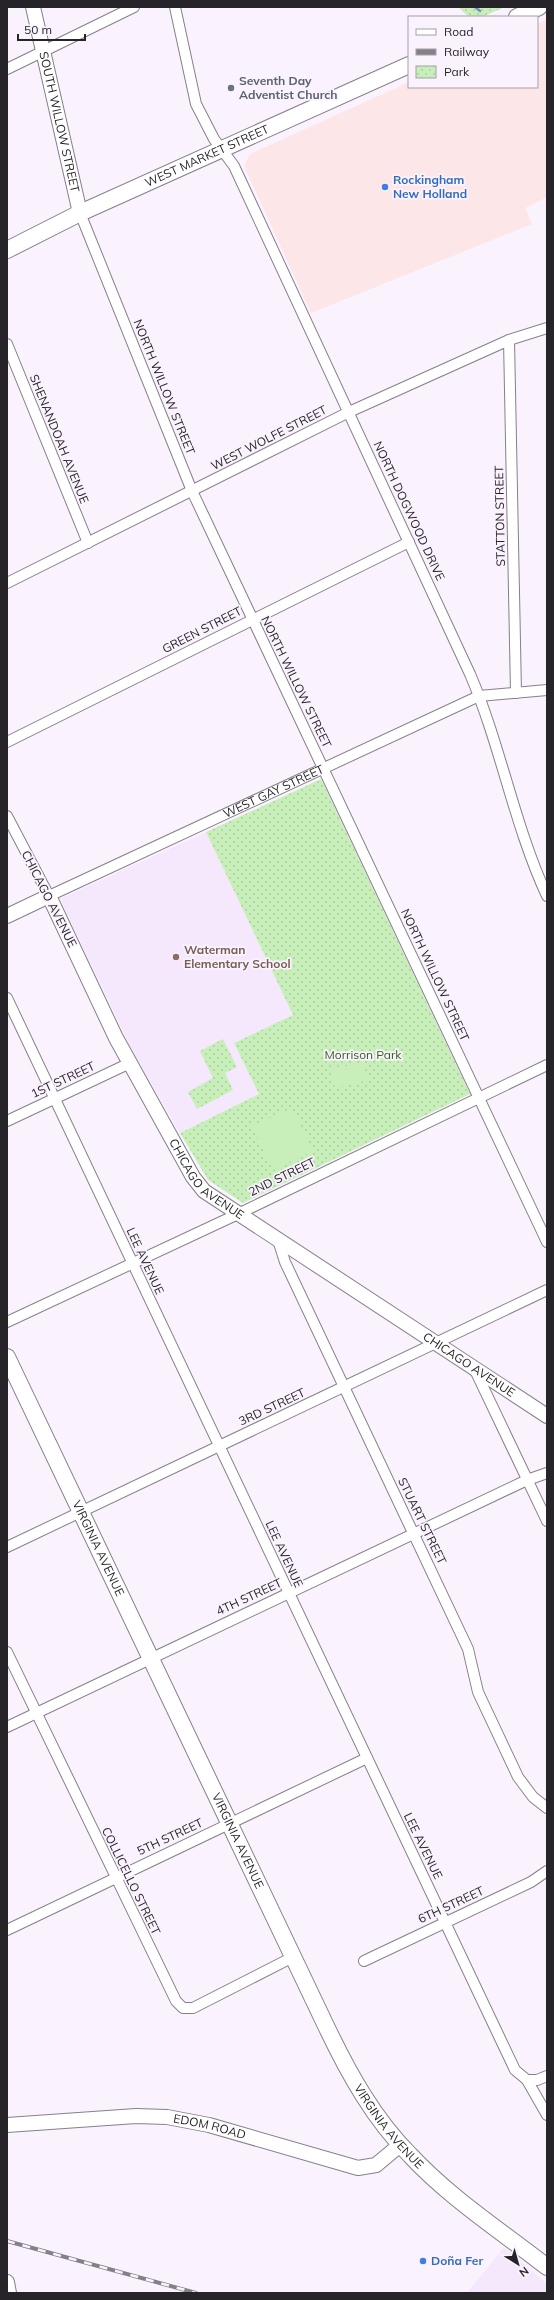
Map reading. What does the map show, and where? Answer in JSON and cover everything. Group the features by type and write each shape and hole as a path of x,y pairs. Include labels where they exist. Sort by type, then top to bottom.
{"main road":[{"path":"518,16 539,7"},
{"name":"WEST MARKET STREET","path":"7,250 80,213 408,65"},
{"name":"VIRGINIA AVENUE","path":"7,1357 150,1659 350,2074 371,2107 400,2145 444,2187 547,2266"}],"street":[{"name":"SOUTH WILLOW STREET","path":"33,7 80,213"},
{"path":"7,69 134,7"},
{"name":"NORTH DOGWOOD DRIVE","path":"174,7 196,104 221,149 234,166 479,696 529,851 547,896"},
{"name":"NORTH WILLOW STREET","path":"80,213 192,491 547,1242"},
{"name":"WEST WOLFE STREET","path":"7,583 349,412 509,340 547,328"},
{"name":"STATTON STREET","path":"509,340 516,693"},
{"name":"SHENANDOAH AVENUE","path":"7,344 88,543"},
{"name":"GREEN STREET","path":"7,742 408,542"},
{"name":"WEST GAY STREET","path":"7,916 479,696 547,690"},
{"name":"CHICAGO AVENUE","path":"7,816 49,896 130,1063 196,1181 211,1197 547,1416"},
{"name":"LEE AVENUE","path":"7,998 131,1263 515,2070 527,2080 547,2115"},
{"name":"1ST STREET","path":"7,1121 130,1063"},
{"name":"2ND STREET","path":"7,1322 238,1214 547,1065"},
{"name":"STUART STREET","path":"278,1240 285,1262 466,1645 478,1692 508,1756 522,1784 533,1797 547,1808"},
{"name":"3RD STREET","path":"7,1547 547,1290"},
{"path":"474,1368 526,1480 547,1521"},
{"name":"4TH STREET","path":"7,1727 526,1480 547,1473"},
{"name":"COLLICELLO STREET","path":"7,1652 115,1878 176,2001 183,2008 193,2008 294,1957"},
{"name":"5TH STREET","path":"7,1930 367,1758"},
{"name":"6TH STREET","path":"364,1961 531,1882 547,1871"},
{"path":"527,2080 537,2080 547,2076"},
{"name":"EDOM ROAD","path":"7,2125 136,2116 167,2117 209,2125 358,2168 376,2164 400,2145"},
{"path":"7,2282 9,2293"}],"shaded area":[{"name":"Rockingham New Holland","path":"547,20 547,197 525,208 532,224 311,313 244,166 250,154 408,82 408,88 538,88 538,24"},
{"name":"Waterman Elementary School","path":"206,832 293,1015 234,1043 259,1094 180,1133 132,1050 60,899"},
{"path":"504,2247 547,2284 547,2293 467,2293"}],"green space":[{"path":"458,7 505,7 484,16 468,16"},
{"name":"Morrison Park","path":"321,779 470,1094 243,1203 208,1180 180,1133 259,1094 234,1043 293,1015 206,832"},
{"path":"223,1039 237,1067 225,1073 233,1090 197,1109 188,1092 213,1078 200,1051"},
{"path":"363,1062 368,1080 335,1088 330,1070"},
{"path":"292,1108 313,1151 273,1170 252,1126"}],"waterway":[{"path":"475,7 480,11"}],"railway":[{"path":"7,2241 196,2293"}],"place":[{"name":"Seventh Day Adventist Church","path":"231,88"},
{"name":"Rockingham New Holland","path":"385,187"},
{"name":"Waterman Elementary School","path":"176,957"},
{"name":"Doña Fer","path":"423,2261"}]}
